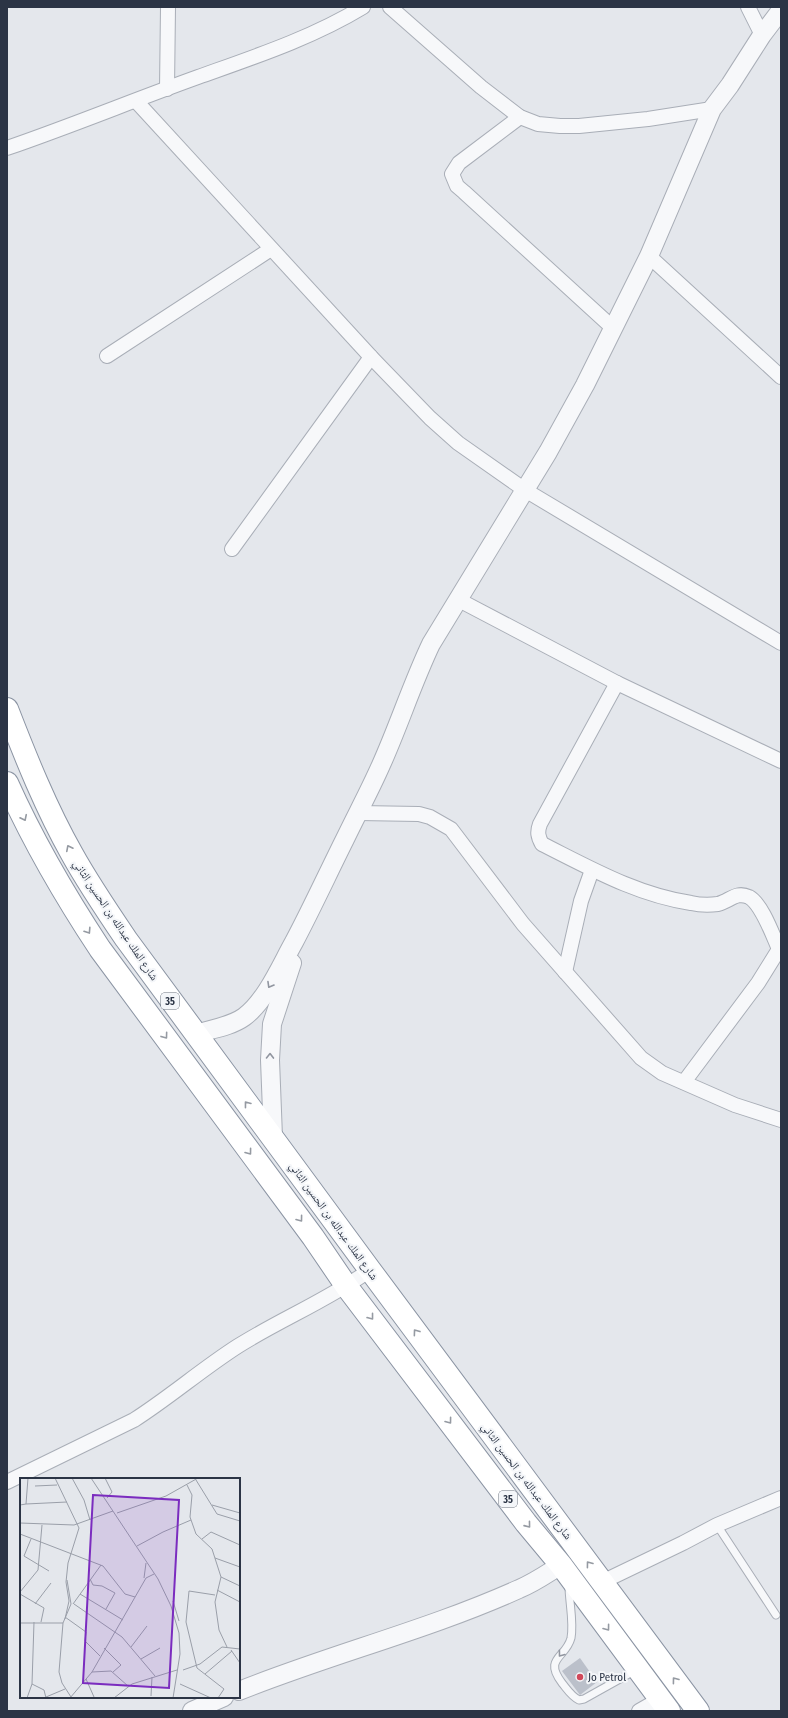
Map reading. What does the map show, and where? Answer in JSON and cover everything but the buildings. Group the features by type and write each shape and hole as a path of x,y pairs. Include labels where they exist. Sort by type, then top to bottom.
{"highway":[{"name":"شارع الملك عبدالله بن الحسين الثاني","path":"7,709 47,804 72,854 122,932 195,1034 698,1711"},
{"name":"35","path":"7,783 39,848 68,901 100,949 313,1237 347,1286 526,1523 565,1570 664,1705"}],"street":[{"path":"167,89 168,7"},
{"path":"7,148 136,102 167,89 263,54 348,16 363,7"},
{"path":"390,7 481,86 520,117 538,124 549,126 579,126 648,119 712,109"},
{"path":"748,7 762,35"},
{"path":"195,1034 228,1025 243,1017 254,1007 266,991 309,914 359,813 382,764 415,676 431,644 457,599 548,452 581,392 649,256 712,109 730,85 762,35 781,10"},
{"path":"136,102 371,357 442,429 458,443 525,490 781,642"},
{"path":"520,117 459,163 452,174 453,180 464,192 613,328"},
{"path":"107,356 271,249"},
{"path":"649,256 781,376"},
{"path":"232,549 371,357"},
{"path":"457,599 617,683 781,761"},
{"path":"617,683 538,829 538,834 542,844 592,870 629,886 690,903 719,903 738,895 749,897 760,909 780,948 758,983 684,1082"},
{"path":"359,813 419,814 430,817 451,829 504,900 641,1058 662,1073 735,1105 781,1120"},
{"path":"565,972 581,901 592,870"},
{"path":"273,1137 270,1060 272,1024 309,914"},
{"path":"7,1482 134,1420 153,1408 238,1346 347,1286 370,1270"},
{"path":"602,1582 717,1525 781,1498"},
{"path":"240,1691 341,1653 414,1629 520,1589 565,1570"},
{"path":"192,1711 222,1698"},
{"path":"639,1711 664,1705"}],"lane":[{"path":"717,1525 776,1615"},
{"path":"565,1570 571,1631 570,1639 555,1663 555,1674 570,1693 579,1700 584,1699 637,1669"}],"place":[{"name":"Jo Petrol","path":"580,1677"}]}
